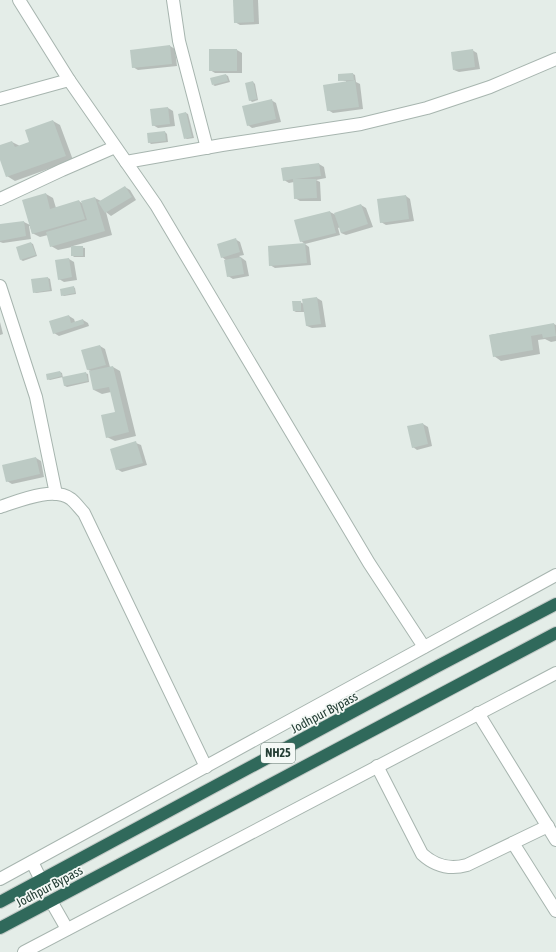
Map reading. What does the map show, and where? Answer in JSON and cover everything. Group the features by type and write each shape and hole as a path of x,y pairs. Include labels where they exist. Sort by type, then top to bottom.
{"highway":[{"name":"Jodhpur Bypass","path":"0,902 556,604"},
{"name":"Jodhpur Bypass","path":"0,928 556,633"}],"street":[{"path":"18,0 69,80 156,205 369,564 424,647"},
{"path":"173,0 179,41 207,148"},
{"path":"126,162 361,124 427,108 490,88 556,58"},
{"path":"0,99 69,80"},
{"path":"0,199 115,147"},
{"path":"0,286 36,397 56,494"},
{"path":"0,507 42,494 56,494 70,498 84,513 206,767"},
{"path":"0,879 556,575"},
{"path":"24,952 556,673"},
{"path":"478,714 556,840"},
{"path":"377,766 422,854 430,861 446,867 457,868 467,865 548,826"},
{"path":"513,843 556,911"},
{"path":"32,862 41,880"},
{"path":"51,901 67,929"}],"building":[{"path":"233,0 253,0 254,22 234,23"},
{"path":"170,45 172,64 132,68 130,50"},
{"path":"209,49 237,49 237,71 209,71"},
{"path":"473,49 475,67 453,70 451,52"},
{"path":"353,73 354,80 338,81 338,74"},
{"path":"226,74 228,81 212,85 210,78"},
{"path":"355,80 359,107 327,111 323,85"},
{"path":"253,81 257,99 249,101 245,83"},
{"path":"272,99 276,119 247,126 242,106"},
{"path":"168,107 170,124 152,126 150,109"},
{"path":"186,112 192,137 184,139 178,114"},
{"path":"53,120 66,156 6,177 0,160 0,145 12,141 15,147 29,142 25,130"},
{"path":"165,131 166,141 148,143 147,133"},
{"path":"319,163 321,176 295,179 316,179 317,198 294,199 293,179 283,181 281,168"},
{"path":"125,186 132,197 105,213 98,202"},
{"path":"46,193 50,209 79,200 85,219 32,234 22,200"},
{"path":"406,195 409,219 380,223 377,199"},
{"path":"95,197 105,231 50,247 46,232 87,220 81,201"},
{"path":"361,204 368,224 341,233 334,213"},
{"path":"330,211 336,233 300,242 294,220"},
{"path":"24,221 26,236 0,241 0,224"},
{"path":"236,238 240,252 221,258 217,244"},
{"path":"31,242 36,255 20,260 16,247"},
{"path":"305,243 307,263 269,266 268,246"},
{"path":"71,246 83,246 83,256 71,256"},
{"path":"241,257 244,274 227,277 224,260"},
{"path":"69,258 72,277 58,280 55,260"},
{"path":"48,277 50,290 33,293 31,279"},
{"path":"74,286 75,293 61,296 60,289"},
{"path":"317,297 321,324 306,326 302,299"},
{"path":"292,301 301,301 301,311 293,311"},
{"path":"69,315 71,323 83,319 84,324 53,334 49,321"},
{"path":"554,323 556,336 543,338 542,334 531,336 533,350 493,357 489,335"},
{"path":"100,345 106,365 87,370 81,350"},
{"path":"113,366 129,432 106,438 101,415 115,412 109,387 93,390 89,371"},
{"path":"60,371 62,376 47,380 46,374"},
{"path":"86,372 88,381 64,386 62,377"},
{"path":"423,423 428,444 412,448 407,426"},
{"path":"136,441 143,463 116,470 110,449"},
{"path":"36,457 40,474 6,482 2,465"}]}
